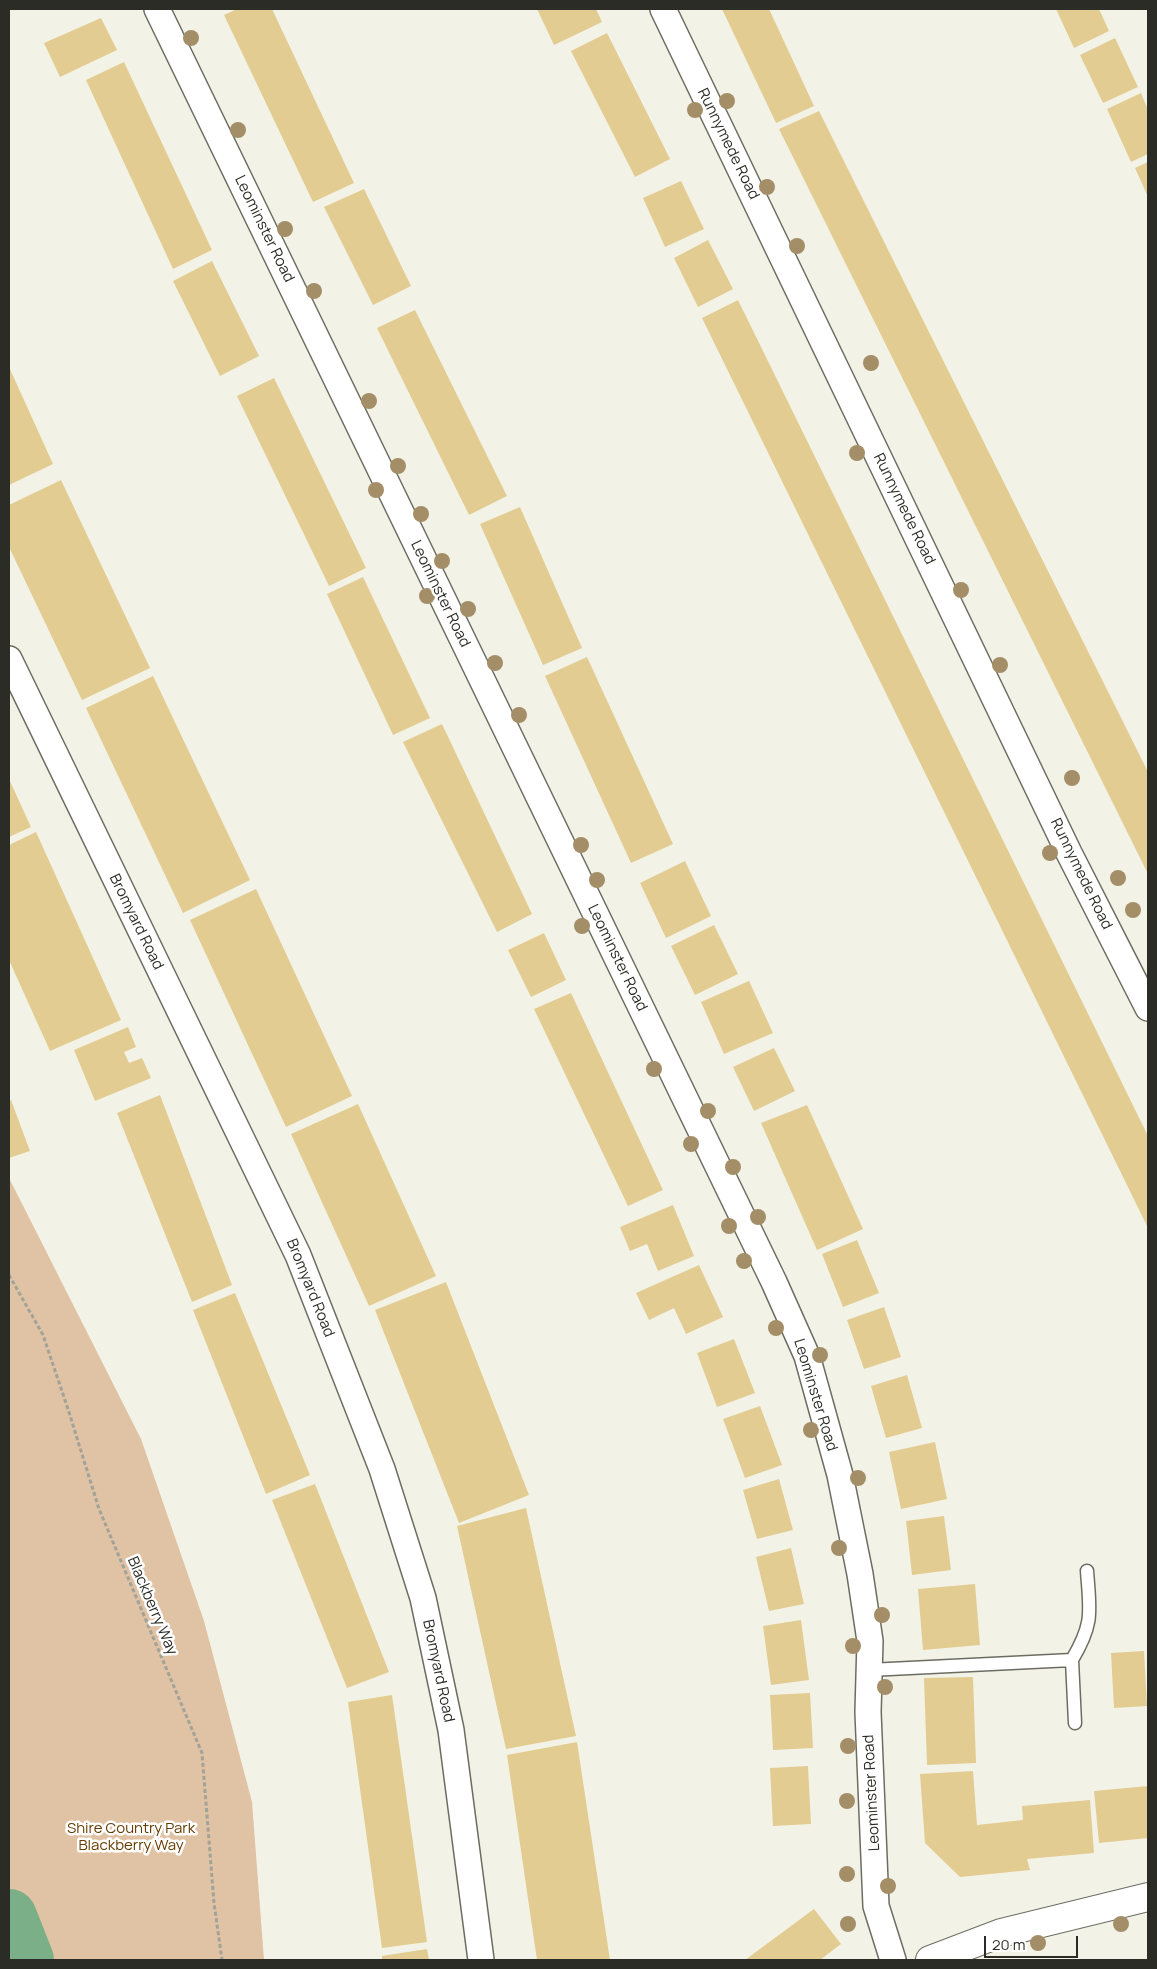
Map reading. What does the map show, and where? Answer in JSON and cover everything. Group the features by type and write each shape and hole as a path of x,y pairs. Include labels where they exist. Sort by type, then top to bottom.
{"main road":[{"path":"930,1960 1000,1933 1148,1897"}],"street":[{"name":"Leominster Road","path":"157,9 774,1282 807,1356 840,1475 860,1574 870,1641 868,1712 876,1906 893,1960"},
{"name":"Runnymede Road","path":"663,9 1065,844 1148,1008"},
{"name":"Bromyard Road","path":"9,659 298,1255 382,1469 423,1598 451,1730 481,1960"}],"lane":[{"path":"1075,1723 1072,1660 1084,1640 1090,1617 1087,1571"},
{"path":"869,1670 1072,1660"}],"path":[{"name":"Blackberry Way","path":"9,1275 43,1335 99,1509 202,1753 214,1903 222,1960"}],"green space":[{"name":"Shire Country Park Blackberry Way","path":"9,1178 141,1439 204,1621 252,1802 264,1960 26,1960 9,1917"}],"building":[{"path":"237,9 272,9 354,183 313,202 224,15"},
{"path":"537,9 596,9 602,22 554,45"},
{"path":"722,9 769,9 814,106 776,123"},
{"path":"1056,9 1099,9 1109,31 1074,48"},
{"path":"101,18 117,50 60,77 44,43"},
{"path":"607,33 670,159 635,177 571,51"},
{"path":"1115,38 1138,87 1103,103 1080,55"},
{"path":"124,62 212,250 173,269 86,80"},
{"path":"1141,93 1148,110 1148,154 1131,162 1107,109"},
{"path":"819,111 1148,772 1148,874 779,129"},
{"path":"1148,162 1148,197 1135,168"},
{"path":"681,181 704,229 665,247 643,198"},
{"path":"364,189 411,286 373,305 324,207"},
{"path":"708,240 733,289 698,307 674,258"},
{"path":"212,261 259,356 220,376 173,281"},
{"path":"738,300 1148,1136 1148,1228 702,318"},
{"path":"415,310 507,496 469,515 377,328"},
{"path":"9,367 53,464 9,485"},
{"path":"274,378 366,568 329,586 237,396"},
{"path":"61,480 150,668 82,700 9,547 9,505"},
{"path":"520,507 582,648 543,665 480,524"},
{"path":"363,577 430,718 393,735 327,594"},
{"path":"587,657 673,844 631,863 545,676"},
{"path":"153,676 250,880 183,913 86,708"},
{"path":"442,724 532,914 497,932 403,742"},
{"path":"9,779 31,827 9,837"},
{"path":"36,832 121,1020 50,1051 9,960 9,845"},
{"path":"685,861 711,916 666,938 640,883"},
{"path":"256,889 352,1096 286,1127 190,920"},
{"path":"714,925 738,974 695,995 671,946"},
{"path":"544,933 566,980 531,997 508,950"},
{"path":"749,981 773,1033 724,1054 701,1002"},
{"path":"571,993 663,1190 628,1206 534,1009"},
{"path":"128,1027 136,1047 124,1052 129,1063 142,1058 151,1078 95,1101 74,1050"},
{"path":"774,1048 795,1091 754,1111 733,1067"},
{"path":"160,1095 232,1285 192,1302 117,1113"},
{"path":"11,1100 30,1151 9,1158 9,1101"},
{"path":"358,1104 436,1276 369,1306 291,1134"},
{"path":"807,1105 863,1229 817,1250 761,1123"},
{"path":"673,1205 694,1256 658,1271 647,1244 630,1251 620,1227"},
{"path":"857,1240 879,1293 843,1307 822,1254"},
{"path":"699,1265 723,1317 686,1334 674,1308 649,1320 636,1293"},
{"path":"446,1282 529,1495 459,1523 375,1310"},
{"path":"235,1293 310,1475 266,1494 193,1310"},
{"path":"884,1307 901,1357 864,1369 847,1320"},
{"path":"734,1339 755,1393 717,1407 697,1353"},
{"path":"907,1375 922,1428 886,1438 871,1386"},
{"path":"760,1406 782,1465 745,1478 723,1419"},
{"path":"935,1442 947,1499 901,1509 889,1452"},
{"path":"779,1479 793,1530 757,1539 743,1490"},
{"path":"315,1484 389,1672 347,1688 272,1500"},
{"path":"526,1508 576,1736 506,1749 457,1526"},
{"path":"944,1516 951,1570 912,1575 906,1521"},
{"path":"791,1548 804,1604 769,1611 756,1557"},
{"path":"975,1584 980,1645 923,1650 918,1589"},
{"path":"801,1620 809,1680 771,1685 763,1626"},
{"path":"1144,1651 1147,1706 1114,1708 1111,1653"},
{"path":"973,1677 976,1763 927,1765 924,1678"},
{"path":"810,1693 813,1748 773,1750 770,1695"},
{"path":"392,1695 427,1942 382,1948 348,1702"},
{"path":"577,1742 610,1960 537,1960 507,1755"},
{"path":"808,1766 811,1824 773,1826 770,1768"},
{"path":"973,1771 977,1825 1023,1820 1022,1806 1090,1800 1094,1853 1027,1859 1030,1870 960,1877 925,1843 920,1774"},
{"path":"1148,1786 1148,1838 1099,1843 1094,1791"},
{"path":"814,1909 841,1944 820,1960 745,1960"},
{"path":"427,1949 429,1960 382,1960 382,1956"}],"waterway":[{"path":"9,1917 26,1960"}]}
